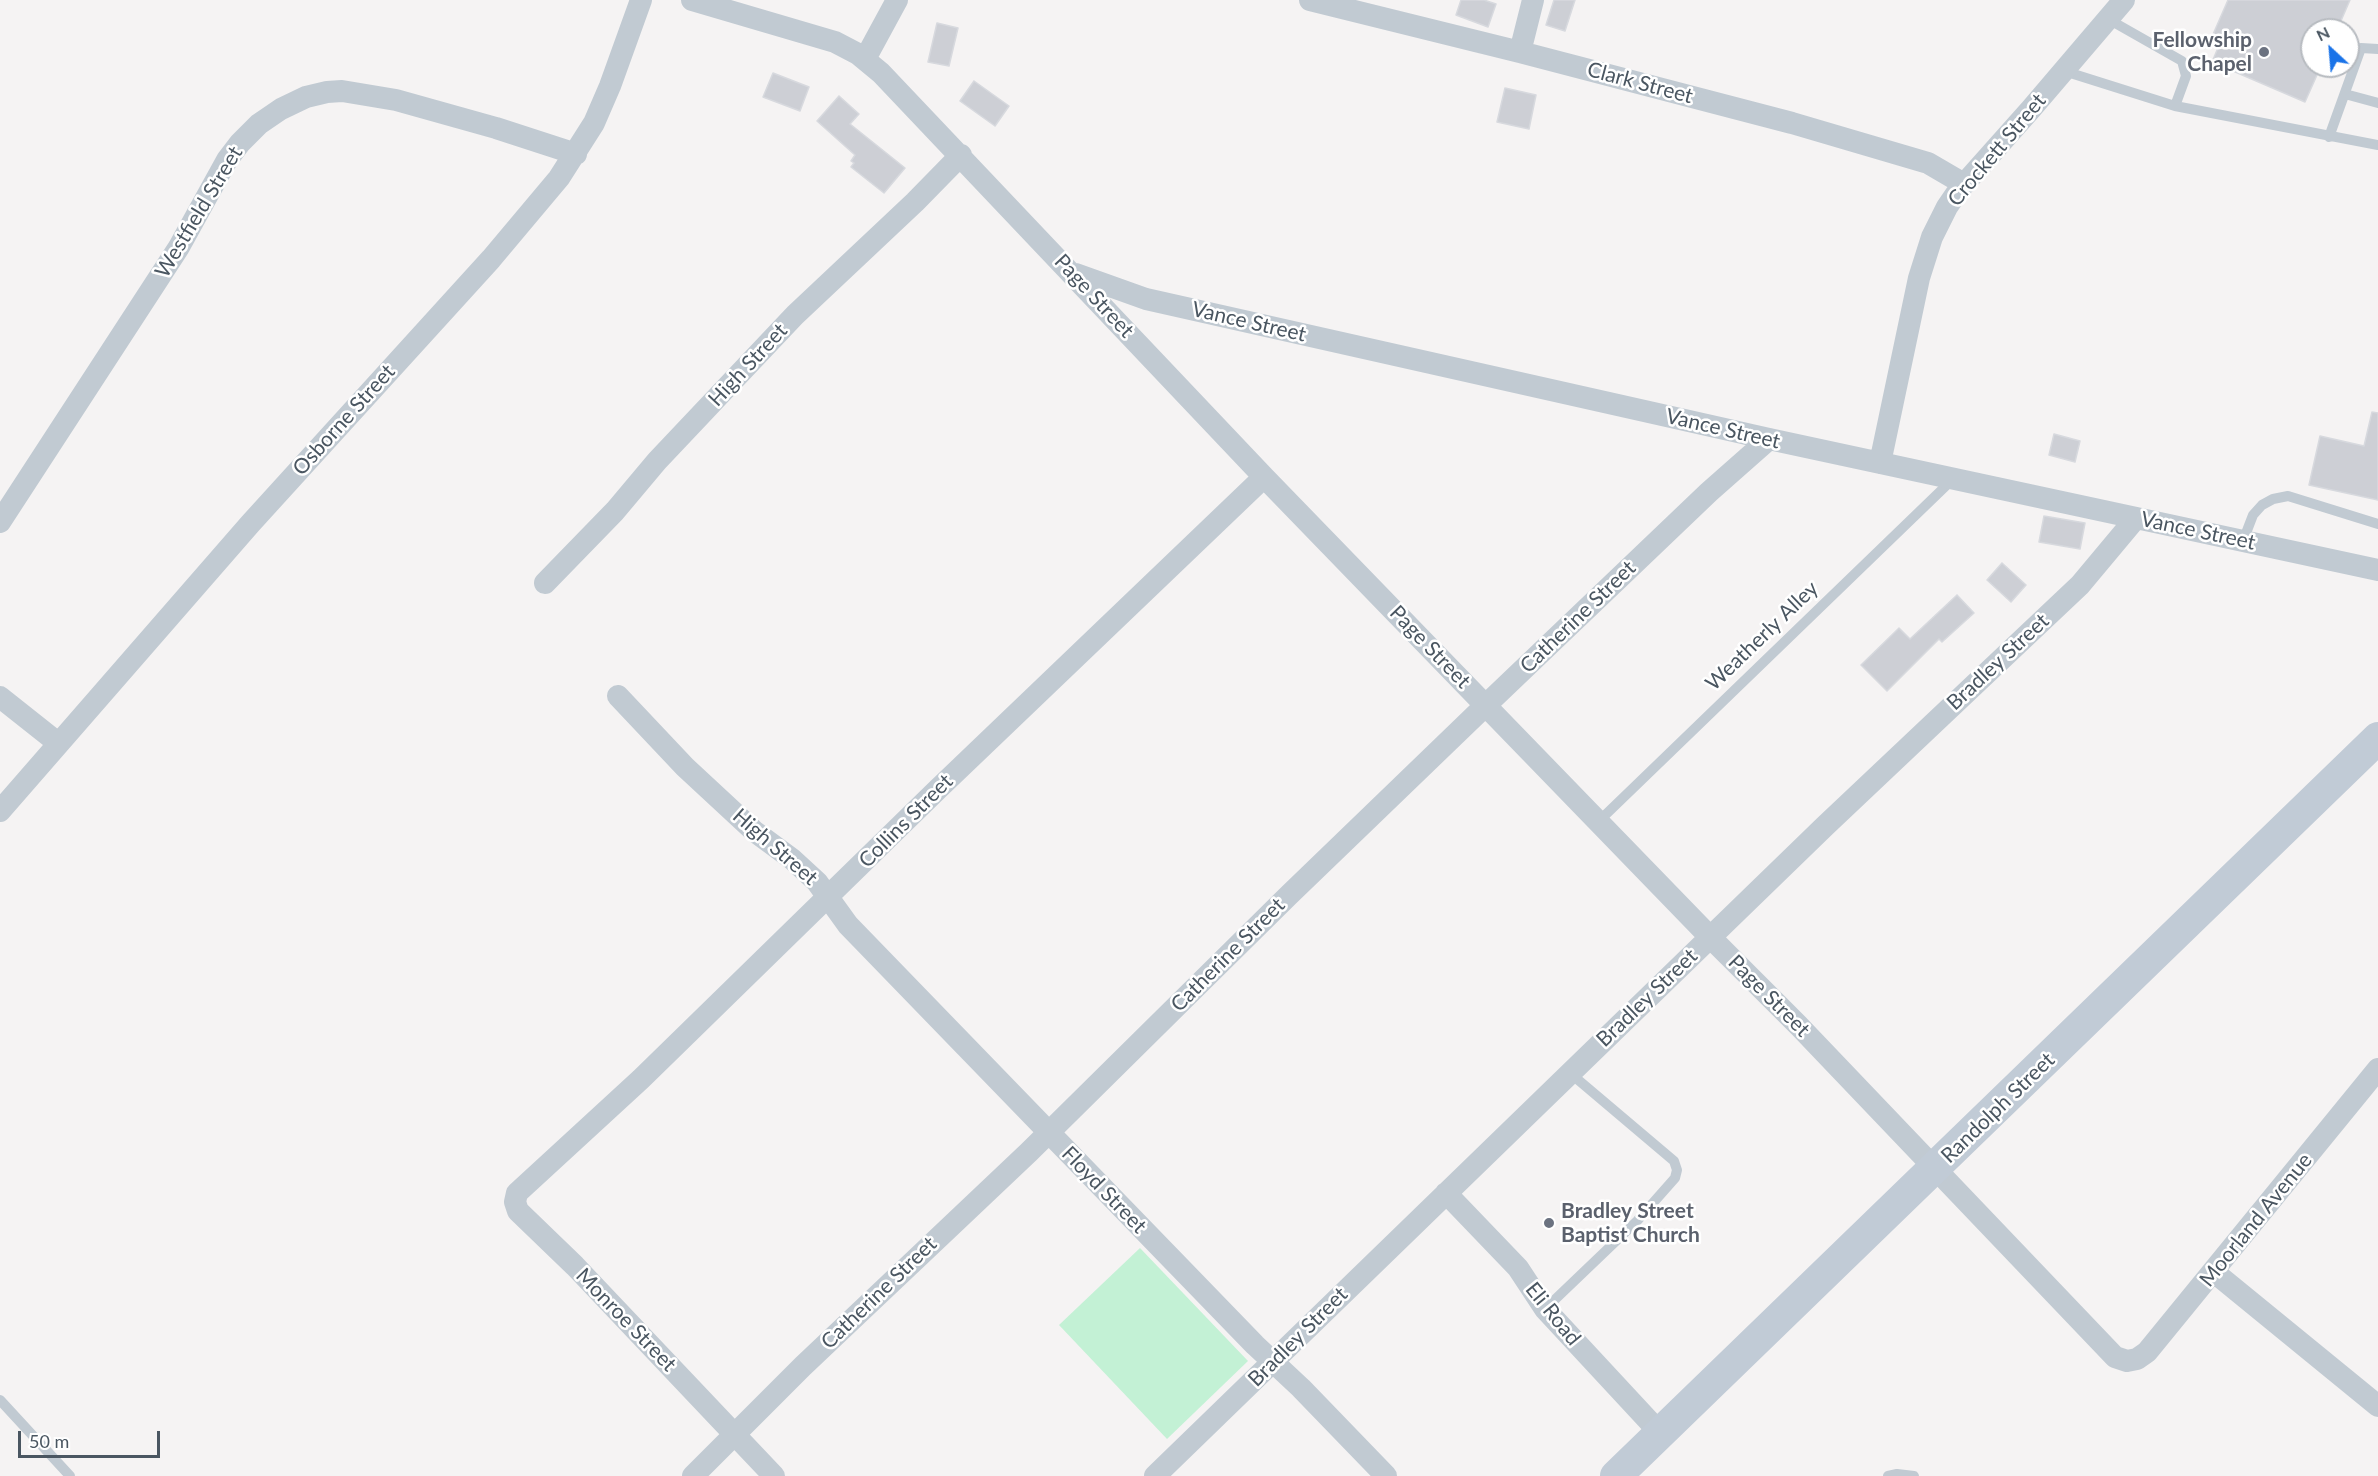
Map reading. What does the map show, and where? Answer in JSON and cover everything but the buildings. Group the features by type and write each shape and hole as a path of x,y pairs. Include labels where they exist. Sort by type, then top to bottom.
{"street":[{"name":"Osborne Street","path":"0,811 358,403 491,259 559,178 594,123 641,0"},
{"name":"Page Street","path":"692,0 835,42 865,59 961,155 1264,477 1799,1026 2115,1357 2127,1361"},
{"path":"865,59 897,0"},
{"name":"Clark Street","path":"1310,0 1792,123 1928,163 1965,184"},
{"path":"1520,52 1533,0"},
{"name":"Crockett Street","path":"1880,463 1919,278 1932,237 1947,207 2124,0"},
{"name":"Westfield Street","path":"0,522 179,247 227,160 259,124 281,109 306,98 327,92 342,91 396,100 496,128 576,154"},
{"name":"High Street","path":"545,583 615,511 657,461 795,315 887,229 961,155"},
{"name":"Vance Street","path":"1071,273 1146,299 1769,439 2378,570"},
{"name":"Catherine Street","path":"693,1476 914,1259 1048,1133 1486,704 1709,492 1769,439"},
{"name":"Collins Street","path":"547,1164 641,1079 938,789 1264,477"},
{"name":"Bradley Street","path":"1155,1476 1935,720 2080,585 2136,518"},
{"name":"High Street","path":"618,696 685,767 754,831 792,859 816,882 828,898"},
{"path":"0,697 58,743"},
{"name":"Randolph Street","path":"1616,1476 2378,738"},
{"name":"Floyd Street","path":"828,898 848,925 1048,1133 1386,1476"},
{"name":"Moorland Avenue","path":"2127,1361 2137,1359 2147,1352 2378,1069"},
{"name":"Monroe Street","path":"547,1164 517,1193 515,1202 518,1211 575,1266 774,1476"},
{"name":"Eli Road","path":"1446,1193 1518,1268 1545,1309 1661,1434"},
{"path":"2214,1272 2378,1406"}],"lane":[{"path":"2108,19 2182,61 2186,76 2175,106"},
{"path":"2330,137 2361,48 2378,49"},
{"path":"2064,71 2175,106 2378,145"},
{"path":"2345,94 2378,103"},
{"name":"Weatherly Alley","path":"1599,821 1953,479"},
{"path":"2243,542 2253,515 2262,505 2273,499 2288,496 2378,524"},
{"path":"1545,1309 1636,1221 1675,1178 1677,1170 1674,1161 1570,1073"},
{"path":"0,1400 70,1476"},
{"path":"1888,1476 1897,1474 1914,1476"}],"green space":[{"path":"1140,1248 1248,1361 1167,1439 1059,1325"}],"place":[{"name":"Fellowship Chapel","path":"2264,52"},
{"name":"Bradley Street Baptist Church","path":"1549,1223"}]}
